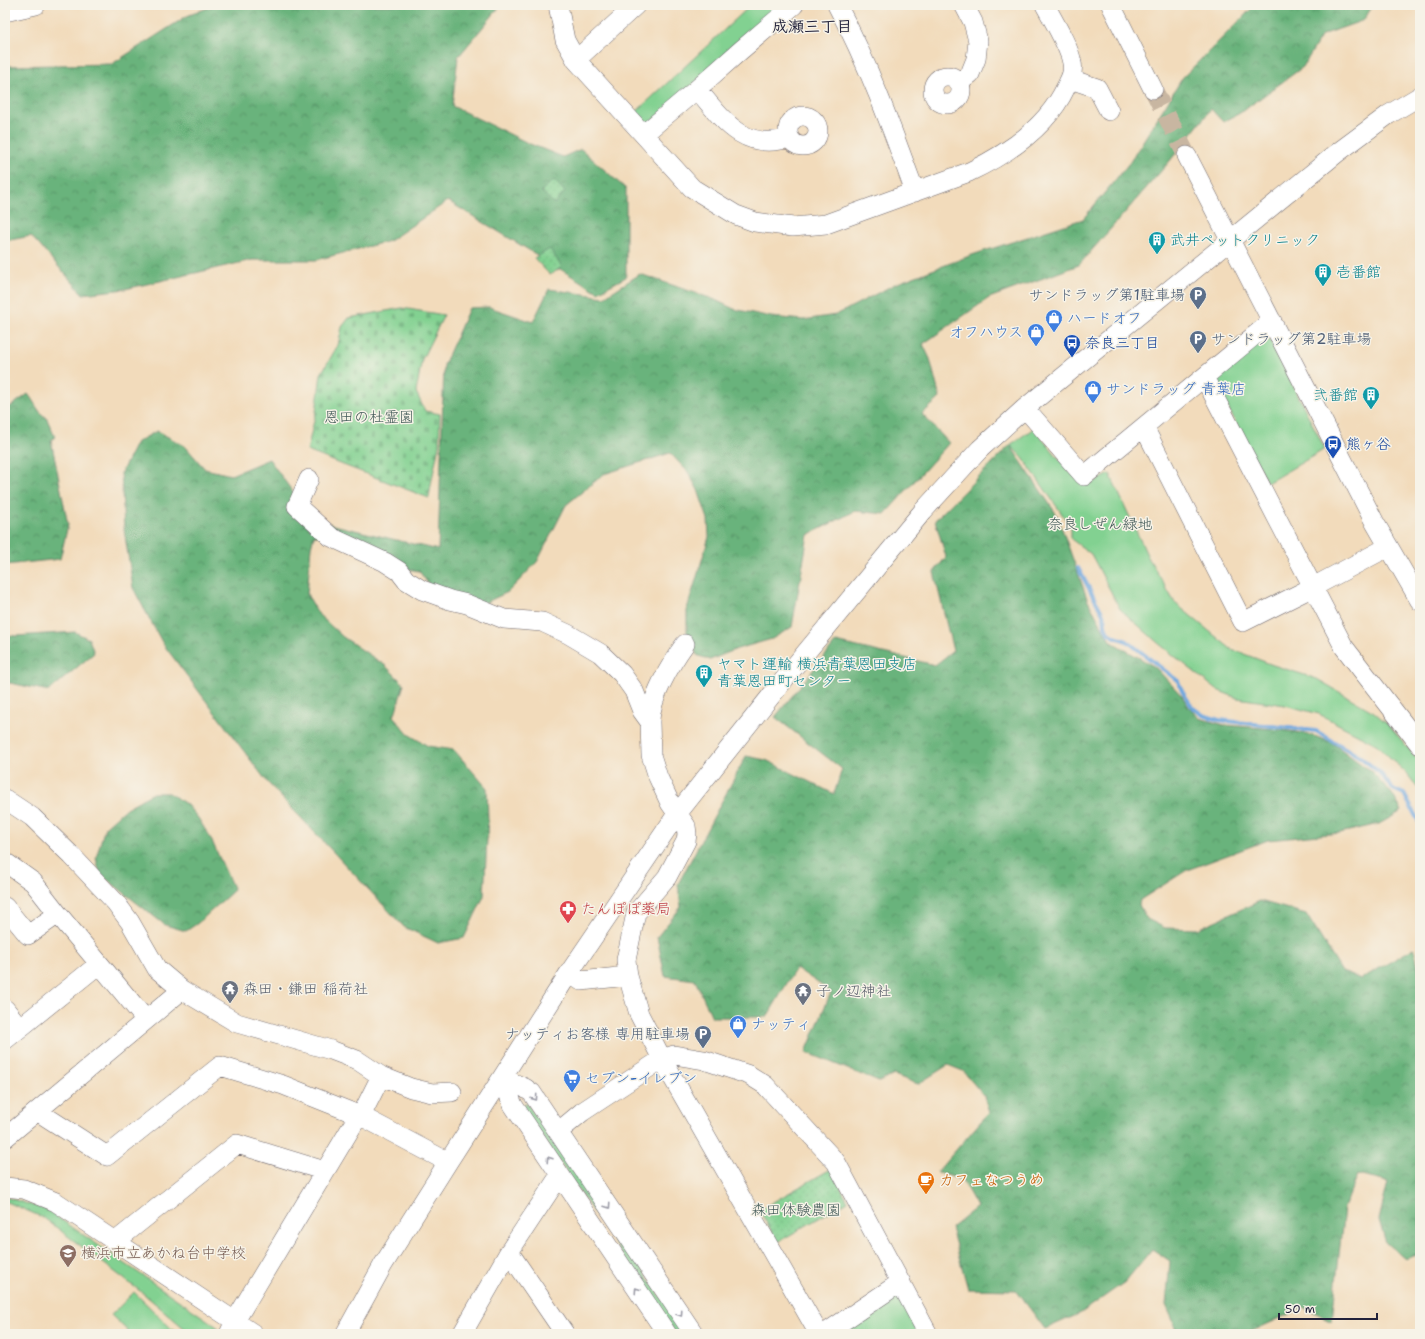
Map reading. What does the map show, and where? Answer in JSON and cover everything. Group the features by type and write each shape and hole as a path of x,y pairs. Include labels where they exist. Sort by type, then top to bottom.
{"street":[{"path":"5,12 36,5"},
{"path":"558,5 565,40 576,60 692,188 736,215 755,222 793,228 826,224 969,172 984,165 1032,132 1049,114 1062,95 1072,72 1072,63 1066,47 1045,5"},
{"path":"576,60 636,5"},
{"path":"644,134 794,5"},
{"path":"837,5 854,36 915,192"},
{"path":"959,83 970,74 976,59 978,41 973,22 964,5"},
{"path":"1111,5 1153,89"},
{"path":"1070,79 1097,88 1109,111"},
{"path":"697,90 718,114 742,136 762,141 777,141 789,138"},
{"path":"345,1334 383,1265 448,1162 569,973 677,814 798,662 923,511 980,450 1026,408 1363,132 1420,96"},
{"path":"1187,156 1388,547 1420,602"},
{"path":"1026,408 1084,476 1272,321"},
{"path":"1204,377 1344,647 1420,744"},
{"path":"1144,427 1243,622 1388,547"},
{"path":"309,479 298,506 331,537 385,562 399,571 406,580 422,590 450,600 467,604 504,619 542,622 600,653 622,674 634,691 642,711 650,722"},
{"path":"686,644 674,658 661,685 650,715 651,755 658,777 670,803 686,826 686,841 667,878 636,913 626,960 628,976 639,1014 662,1059 819,1334"},
{"path":"5,799 32,817 77,861 116,903 130,922 157,969 182,990 237,1023 331,1050 357,1060 381,1076 411,1088 432,1093 452,1092"},
{"path":"5,862 33,882 146,1020"},
{"path":"5,907 28,935 58,914"},
{"path":"5,1040 99,964"},
{"path":"569,973 581,981 628,976"},
{"path":"5,1138 182,990"},
{"path":"5,1009 20,1028"},
{"path":"558,1132 582,1112 662,1059 674,1055 704,1060 749,1074 765,1085 836,1162 928,1334"},
{"path":"37,1111 107,1156 220,1066 283,1085 362,1116 448,1162"},
{"path":"232,1328 354,1123 362,1116 381,1076"},
{"path":"502,1078 525,1088 532,1093 694,1334"},
{"path":"502,1078 512,1105 667,1334"},
{"path":"116,1241 237,1144 325,1172"},
{"path":"469,1330 510,1252 560,1175"},
{"path":"5,1187 24,1189 56,1202 116,1241 232,1328 254,1334"},
{"path":"510,1252 565,1334"},
{"path":"824,1334 901,1282"}],"green space":[{"path":"215,5 498,5 498,9 458,57 452,106 530,144 563,157 581,149 626,189 626,277 598,292 448,201 389,241 316,260 252,260 125,289 83,294 31,236 5,241 5,66 112,64 187,16"},
{"path":"751,5 781,5 648,125 636,112"},
{"path":"1255,5 1373,5 1364,20 1322,35 1303,67 1240,113 1223,122 1211,109 1169,162 1079,265 989,298 923,344 930,359 940,398 922,414 949,443 885,514 855,511 808,535 792,627 772,639 737,649 710,660 697,655 687,634 687,609 709,537 708,519 698,490 688,472 670,453 604,474 566,505 537,562 508,592 474,608 437,596 419,571 407,569 334,539 314,535 311,547 307,594 319,615 343,637 386,666 404,684 394,717 408,734 428,746 454,750 487,788 488,820 484,896 464,938 438,943 404,927 268,783 163,644 133,588 124,529 121,473 137,442 157,431 185,446 205,469 231,475 269,459 313,520 438,550 444,365 469,308 489,307 533,322 549,289 604,297 640,274 713,299 734,309 771,317 803,320 836,315 895,284 972,255 1083,219 1130,162 1183,77"},
{"path":"554,180 565,192 554,204 541,191"},
{"path":"550,249 562,267 550,275 534,258"},
{"name":"恩田の杜霊園","path":"402,308 444,315 422,359 416,392 425,411 440,414 439,445 429,498 307,451 316,412 321,374 338,345 342,327 349,318"},
{"path":"1262,339 1270,340 1325,449 1267,483 1212,377"},
{"path":"28,394 46,417 55,437 51,440 68,525 60,559 5,565 5,405 10,407"},
{"name":"奈良しぜん緑地","path":"1034,428 1070,472 1088,485 1110,474 1148,557 1175,603 1231,649 1273,665 1317,679 1374,712 1389,725 1418,760 1420,766 1420,790 1406,773 1376,744 1319,714 1285,705 1237,698 1217,690 1158,643 1120,609 1091,554 1071,539 1071,527 1023,458 1010,445"},
{"path":"1010,445 1057,515 1088,601 1110,641 1155,667 1182,696 1199,718 1224,725 1296,732 1331,742 1373,773 1392,794 1402,811 1379,824 1340,833 1268,840 1187,870 1140,900 1139,905 1147,919 1165,928 1197,929 1260,901 1306,914 1342,972 1361,979 1414,948 1420,977 1420,1254 1405,1259 1386,1243 1379,1220 1388,1182 1357,1175 1344,1208 1332,1321 1304,1307 1246,1334 1179,1334 1166,1305 1170,1261 1152,1249 1125,1282 1081,1313 1045,1329 1016,1290 968,1289 951,1228 977,1207 962,1180 937,1172 989,1112 984,1096 963,1071 948,1065 918,1084 894,1075 879,1082 806,1052 831,992 796,968 767,1017 712,1017 695,980 665,976 657,937 681,907 678,884 746,756 766,760 834,794 842,769 775,717 836,642 935,665 953,651 934,572 946,557 935,520"},
{"path":"75,632 89,639 94,653 49,691 5,682 5,635 16,636"},
{"path":"153,793 169,793 186,804 198,818 211,839 234,890 198,923 186,931 165,925 100,874 96,858 105,827 126,808"},
{"path":"526,1102 687,1334 676,1334 523,1108"},
{"name":"森田体験農園","path":"831,1169 848,1201 778,1242 759,1210"},
{"path":"5,1198 47,1210 216,1326 218,1329 216,1334 191,1334 144,1294 44,1218 5,1201"},
{"path":"134,1292 177,1334 131,1334 111,1315"},
{"path":"893,1294 900,1296 919,1334 834,1334"}],"waterway":[{"path":"1078,568 1104,616 1105,626 1108,633 1127,641 1178,681 1182,691 1193,708 1203,715 1219,720 1316,731 1360,757 1379,772 1393,789 1404,794 1420,824"}],"tunnel":[{"path":"1153,89 1187,156"}],"place":[{"name":"武井ペットクリニック","path":"1157,255"},
{"name":"壱番館","path":"1323,287"},
{"name":"サンドラッグ第1駐車場","path":"1198,310"},
{"name":"ハードオフ","path":"1054,333"},
{"name":"オフハウス","path":"1036,347"},
{"name":"サンドラッグ第2駐車場","path":"1198,354"},
{"name":"奈良三丁目","path":"1072,358"},
{"name":"サンドラッグ 青葉店","path":"1093,404"},
{"name":"弐番館","path":"1371,410"},
{"name":"熊ヶ谷","path":"1333,459"},
{"name":"ヤマト運輸 横浜青葉恩田支店 青葉恩田町センター","path":"704,688"},
{"name":"たんぽぽ薬局","path":"568,924"},
{"name":"森田・鎌田 稲荷社","path":"230,1004"},
{"name":"子ノ辺神社","path":"803,1006"},
{"name":"ナッティ","path":"738,1039"},
{"name":"ナッティお客様 専用駐車場","path":"703,1049"},
{"name":"セブン-イレブン","path":"572,1093"},
{"name":"カフェなつうめ","path":"926,1195"},
{"name":"横浜市立あかね台中学校","path":"68,1268"}],"district":[{"name":"成瀬三丁目","path":"812,26"}]}
